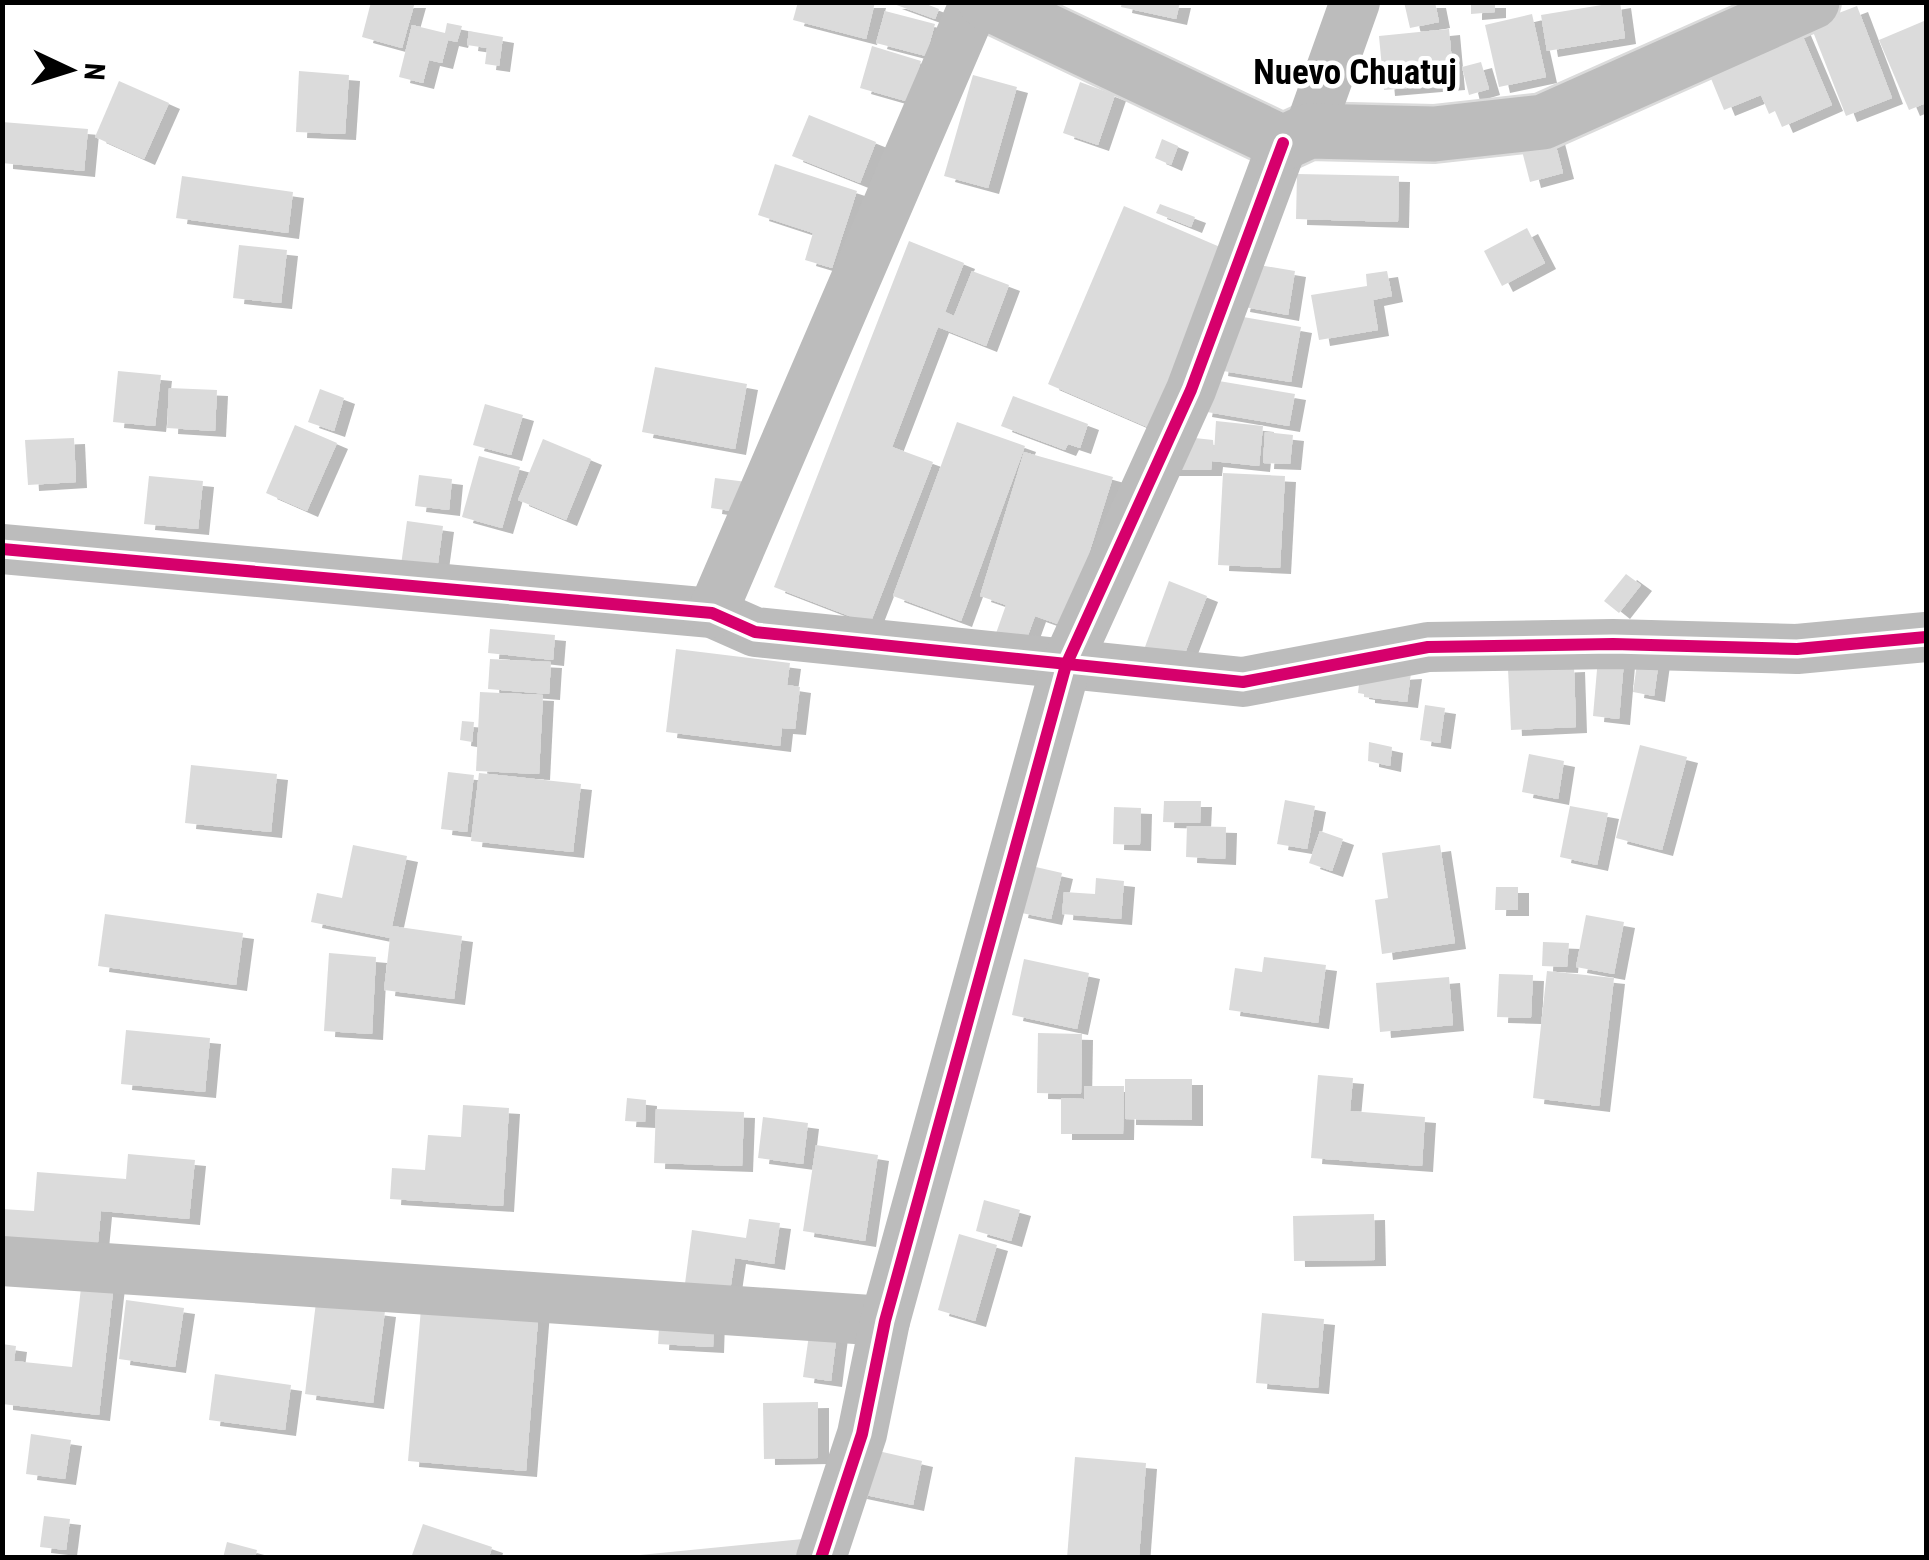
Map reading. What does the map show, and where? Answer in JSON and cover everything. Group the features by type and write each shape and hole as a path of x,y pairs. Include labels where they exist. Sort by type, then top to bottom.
{"main road":[{"path":"986,2 1296,137 1434,134 1543,122 1812,2"}],"street":[{"path":"712,613 975,2"},
{"path":"821,1558 862,1434 885,1321 1066,665 1190,390 1355,2"},
{"path":"2,549 712,613 756,632 1243,682 1428,648 1613,644 1797,649 1926,637"},
{"path":"2,1261 885,1321"}],"building":[{"path":"371,2 415,2 402,48 362,37"},
{"path":"798,2 875,2 866,39 793,20"},
{"path":"921,2 939,9 935,19 891,3"},
{"path":"1122,2 1180,2 1176,19 1121,7"},
{"path":"1404,2 1435,2 1439,22 1410,28"},
{"path":"1471,2 1495,2 1495,12 1471,14"},
{"path":"1620,2 1625,38 1547,51 1541,15"},
{"path":"1857,6 1892,98 1846,116 1810,24"},
{"path":"885,11 935,24 926,56 876,43"},
{"path":"1532,14 1546,77 1499,87 1485,25"},
{"path":"1924,21 1926,103 1909,110 1879,40"},
{"path":"447,23 462,26 457,42 448,40 442,63 429,60 423,83 399,77 412,25 445,33"},
{"path":"1798,25 1832,105 1782,127 1775,111 1769,114 1761,95 1724,110 1705,64"},
{"path":"1449,29 1454,84 1384,90 1379,36"},
{"path":"469,31 503,37 499,66 485,64 487,48 467,45"},
{"path":"872,46 921,61 909,102 860,88"},
{"path":"1481,62 1489,89 1469,95 1462,67"},
{"path":"299,71 349,75 345,134 296,132"},
{"path":"973,75 1017,87 988,188 944,176"},
{"path":"119,81 169,103 144,159 95,137"},
{"path":"1080,82 1115,95 1098,145 1063,133"},
{"path":"809,115 876,142 860,183 792,156"},
{"path":"2,122 88,129 84,171 2,163"},
{"path":"1554,138 1563,173 1530,182 1521,147"},
{"path":"1162,139 1178,146 1171,165 1155,158"},
{"path":"775,164 857,191 832,268 805,260 813,233 758,215"},
{"path":"1297,174 1399,176 1398,222 1296,219"},
{"path":"182,176 293,192 288,233 176,218"},
{"path":"1160,204 1195,217 1191,227 1156,213"},
{"path":"1124,206 1227,250 1152,429 1048,384"},
{"path":"1527,228 1545,263 1502,286 1484,251"},
{"path":"909,241 964,263 945,312 954,316 972,271 1009,285 986,346 938,327 892,447 933,462 870,624 774,587"},
{"path":"239,245 287,250 281,303 233,298"},
{"path":"1247,263 1295,271 1288,315 1239,306"},
{"path":"1387,271 1392,296 1373,300 1378,330 1319,340 1311,295 1367,286 1366,274"},
{"path":"1226,314 1301,327 1291,382 1217,370"},
{"path":"655,367 747,384 735,449 642,432"},
{"path":"118,371 161,375 155,426 113,422"},
{"path":"1207,379 1295,394 1289,426 1201,411"},
{"path":"169,388 217,390 215,431 167,428"},
{"path":"320,389 344,398 334,431 308,422"},
{"path":"1013,396 1088,424 1080,448 1068,444 1065,450 1001,426"},
{"path":"485,404 523,415 511,455 473,445"},
{"path":"1216,421 1263,426 1259,466 1212,461 1211,470 1165,470 1176,436 1213,440 1214,453"},
{"path":"957,422 1025,446 961,621 893,596"},
{"path":"295,425 337,443 307,511 266,493"},
{"path":"1265,432 1293,435 1290,464 1263,463"},
{"path":"74,438 76,482 28,485 25,440"},
{"path":"543,439 591,459 566,520 518,500"},
{"path":"1024,452 1113,477 1066,627 1035,616 1023,649 994,639 1006,605 980,596"},
{"path":"479,456 520,467 502,528 462,517"},
{"path":"1223,473 1285,476 1280,568 1218,565"},
{"path":"419,475 452,479 449,510 415,506"},
{"path":"149,476 203,481 198,529 144,524"},
{"path":"715,478 755,483 752,514 711,508"},
{"path":"407,521 443,526 435,585 399,580"},
{"path":"1626,574 1641,585 1619,613 1604,601"},
{"path":"1169,581 1207,596 1182,661 1145,647"},
{"path":"490,629 555,635 553,660 488,653"},
{"path":"676,649 790,663 787,685 800,687 795,729 782,728 780,746 666,732"},
{"path":"1638,657 1659,660 1654,696 1633,692"},
{"path":"1598,658 1624,661 1619,719 1593,716"},
{"path":"490,659 551,662 549,694 488,689"},
{"path":"1574,666 1576,727 1511,730 1508,669"},
{"path":"1411,673 1407,702 1358,693 1360,676"},
{"path":"480,692 543,695 539,774 476,771"},
{"path":"1425,705 1445,708 1440,743 1420,740"},
{"path":"462,721 474,722 472,742 460,740"},
{"path":"1369,742 1392,747 1390,766 1368,761"},
{"path":"1640,745 1687,757 1662,850 1616,838"},
{"path":"1529,754 1564,761 1558,799 1522,792"},
{"path":"191,765 277,774 271,832 185,823"},
{"path":"448,772 474,775 467,832 441,829"},
{"path":"479,773 581,784 573,852 471,841"},
{"path":"1285,800 1315,806 1307,849 1277,844"},
{"path":"1164,801 1201,801 1200,823 1163,822"},
{"path":"1570,806 1608,813 1597,865 1560,857"},
{"path":"1114,807 1141,808 1140,845 1113,844"},
{"path":"1187,826 1226,827 1225,859 1186,857"},
{"path":"1320,831 1343,839 1332,871 1309,863"},
{"path":"353,845 407,856 392,926 462,936 454,999 384,990 390,938 311,922 317,893 342,898"},
{"path":"1440,845 1455,943 1382,954 1375,900 1388,898 1382,853"},
{"path":"1027,865 1062,873 1051,919 1017,912"},
{"path":"1096,878 1124,881 1121,919 1062,914 1064,892 1095,894"},
{"path":"1496,887 1518,887 1518,910 1495,910"},
{"path":"105,914 243,933 236,985 98,966"},
{"path":"1586,915 1624,922 1614,974 1576,967"},
{"path":"1543,942 1569,943 1567,967 1542,966"},
{"path":"329,953 376,957 372,1034 324,1031"},
{"path":"1264,957 1326,965 1318,1023 1229,1010 1235,968 1262,972"},
{"path":"1024,959 1089,973 1077,1029 1012,1015"},
{"path":"1547,971 1614,978 1599,1106 1533,1098"},
{"path":"1499,974 1533,975 1531,1018 1497,1017"},
{"path":"1449,977 1453,1025 1380,1032 1376,983"},
{"path":"126,1030 210,1038 205,1092 121,1084"},
{"path":"1038,1033 1082,1034 1081,1094 1037,1093"},
{"path":"1318,1075 1353,1078 1350,1111 1425,1117 1422,1166 1311,1158"},
{"path":"1125,1079 1192,1079 1192,1120 1125,1119"},
{"path":"1084,1086 1124,1086 1123,1134 1061,1134 1061,1098 1084,1099"},
{"path":"627,1098 646,1100 645,1122 625,1121"},
{"path":"463,1105 509,1108 503,1206 390,1199 392,1168 425,1170 428,1135 461,1137"},
{"path":"656,1109 744,1112 742,1166 654,1163"},
{"path":"763,1117 808,1123 803,1164 758,1158"},
{"path":"816,1145 878,1155 865,1241 803,1231"},
{"path":"128,1154 195,1160 189,1219 101,1211 96,1263 2,1255 2,1209 34,1211 37,1172 126,1179"},
{"path":"984,1200 1020,1210 1011,1241 976,1231"},
{"path":"1374,1214 1375,1260 1294,1261 1293,1216"},
{"path":"749,1219 780,1223 774,1264 735,1258 728,1305 683,1299 692,1230 746,1238"},
{"path":"959,1234 997,1245 975,1321 938,1310"},
{"path":"82,1279 114,1283 99,1415 2,1404 2,1344 16,1346 14,1361 72,1367"},
{"path":"422,1297 539,1307 526,1471 408,1461"},
{"path":"126,1300 184,1308 175,1367 119,1359"},
{"path":"316,1302 385,1311 373,1403 305,1394"},
{"path":"660,1313 714,1316 713,1347 658,1344"},
{"path":"1262,1313 1324,1319 1318,1388 1256,1383"},
{"path":"810,1328 837,1333 831,1381 803,1377"},
{"path":"215,1374 291,1385 285,1430 209,1420"},
{"path":"818,1402 818,1458 764,1459 763,1403"},
{"path":"31,1434 71,1440 65,1479 26,1474"},
{"path":"865,1448 922,1461 913,1505 856,1493"},
{"path":"1075,1457 1146,1463 1139,1558 1067,1558"},
{"path":"44,1516 70,1519 66,1550 40,1547"},
{"path":"423,1524 492,1547 489,1558 411,1558"},
{"path":"803,1539 805,1558 640,1558 640,1555"},
{"path":"227,1542 257,1550 255,1558 223,1558"}],"cycle path":[{"path":"821,1558 862,1434 885,1321 1066,665 1191,390 1283,143"},
{"path":"2,549 712,613 755,632 1243,682 1428,647 1613,644 1797,649 1926,637"}],"district":[{"name":"Nuevo Chuatuj","path":"1355,72"}]}
